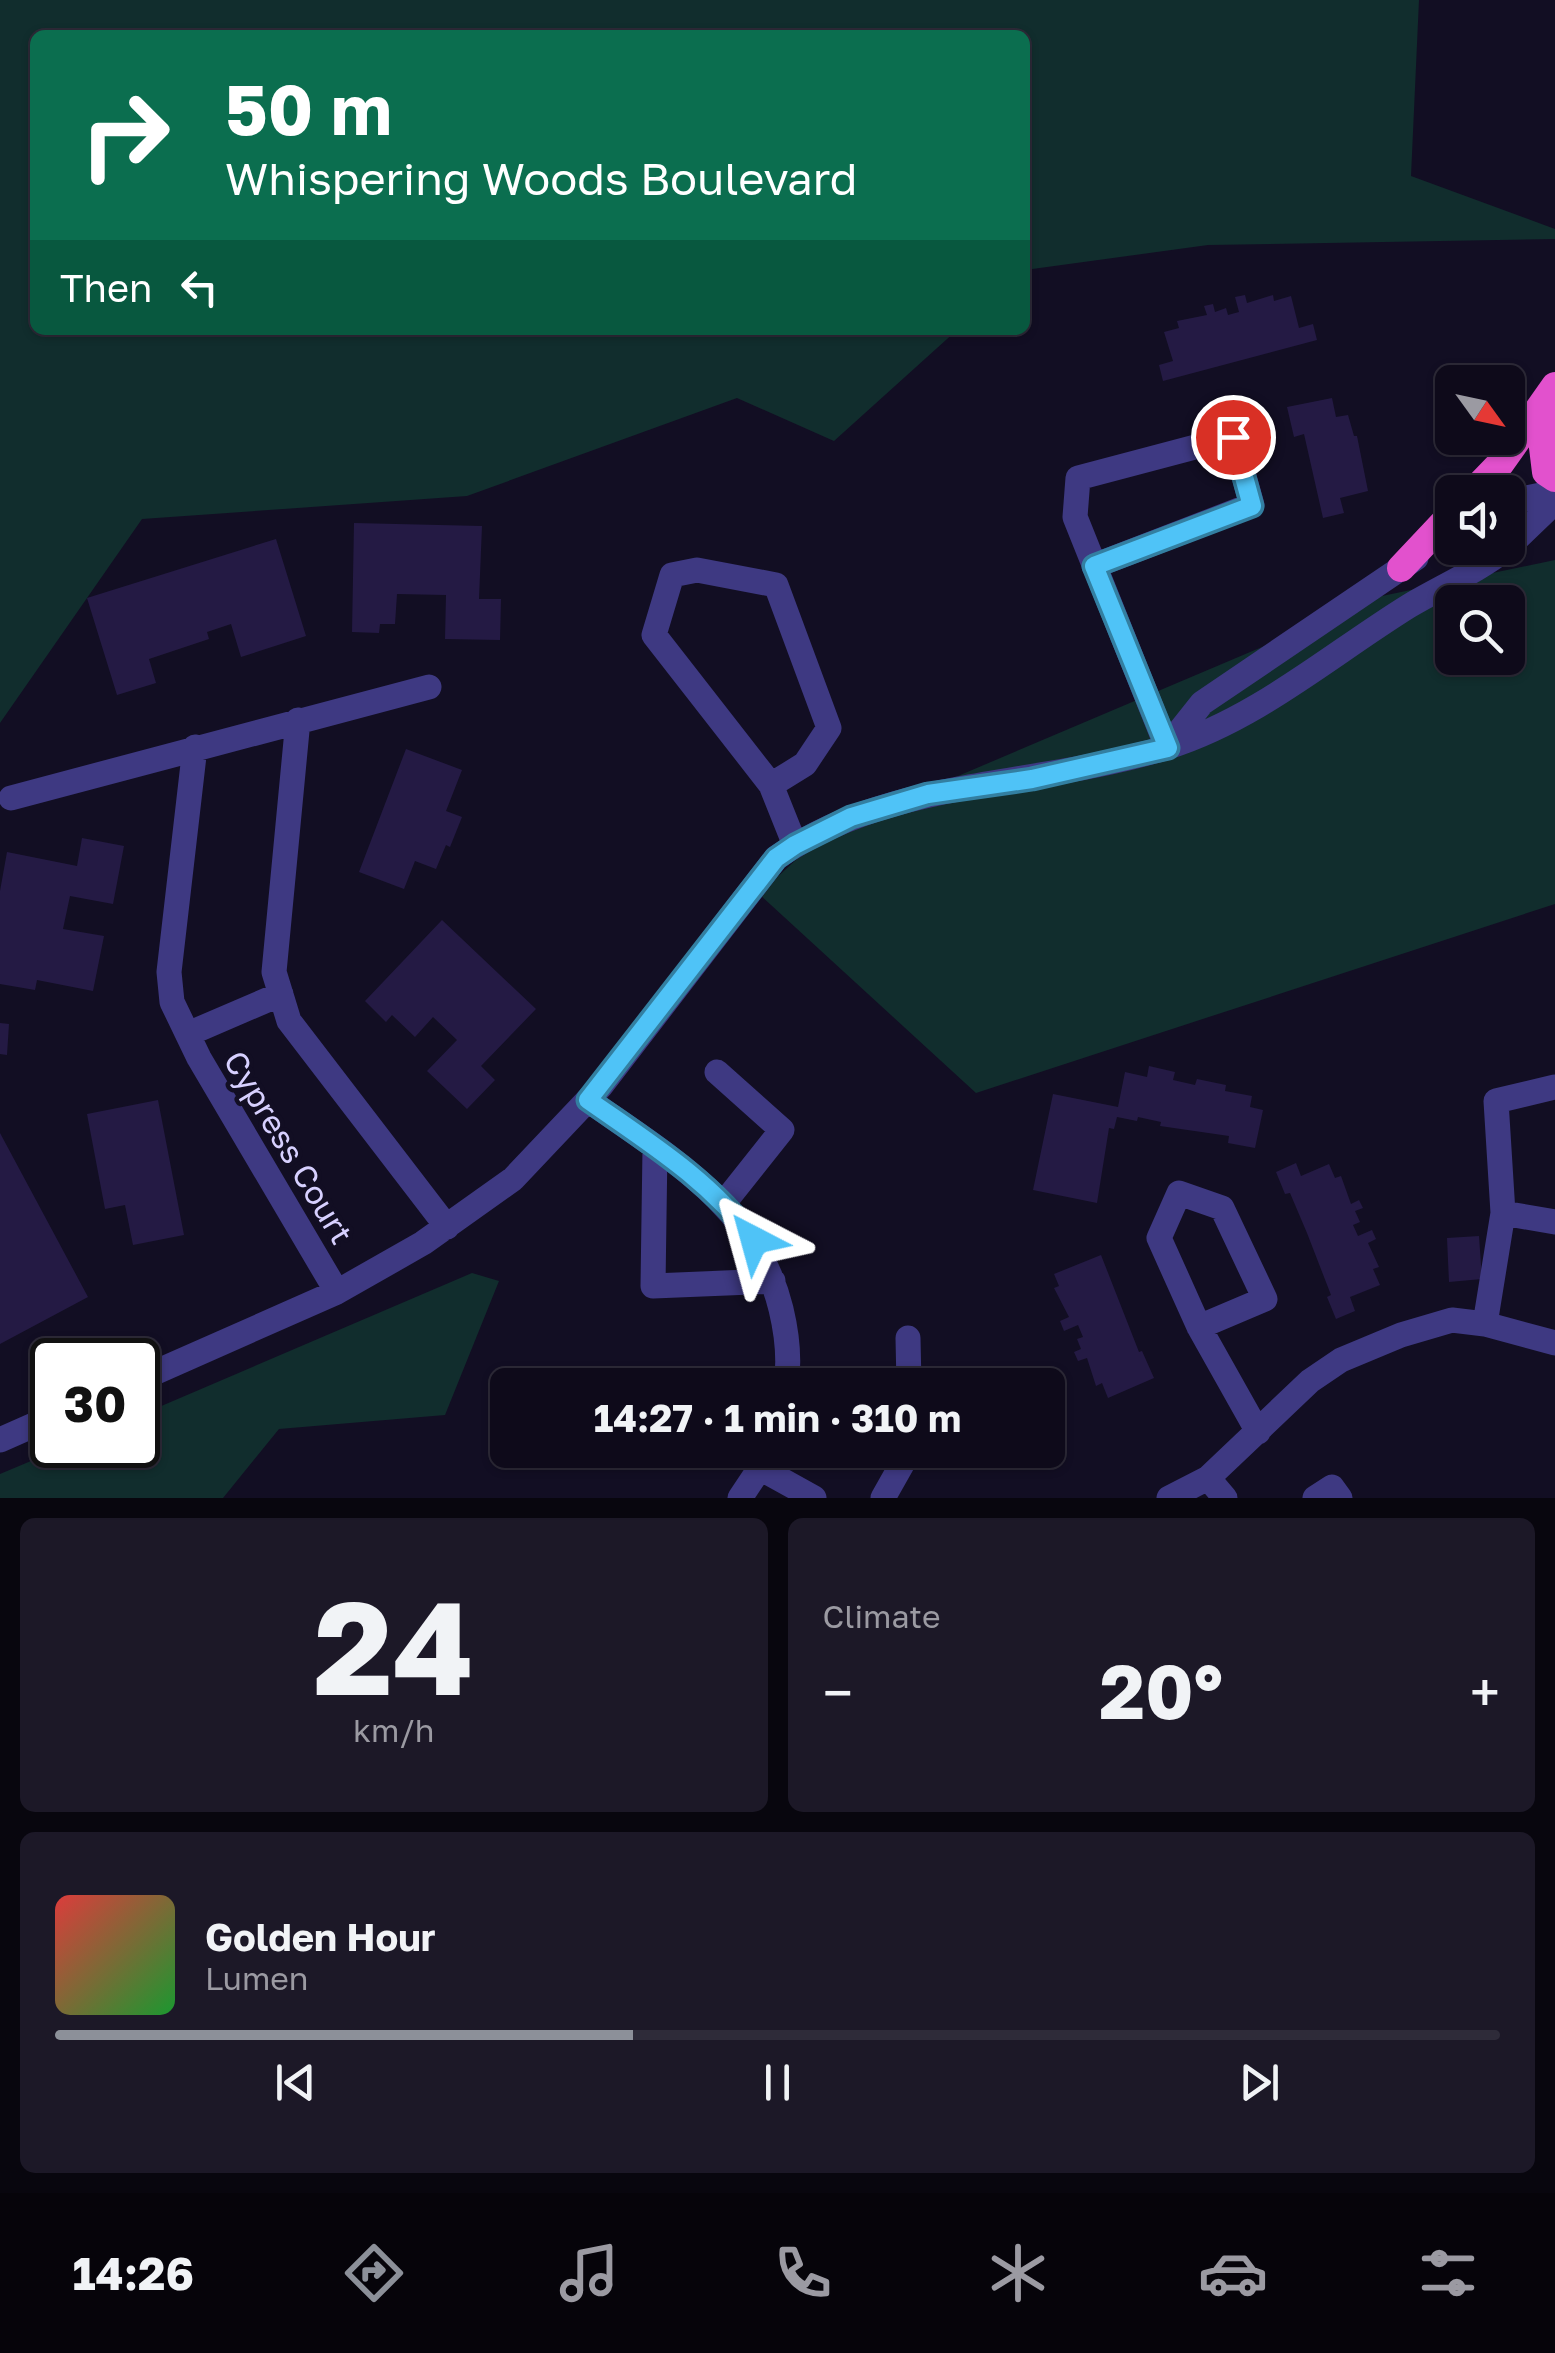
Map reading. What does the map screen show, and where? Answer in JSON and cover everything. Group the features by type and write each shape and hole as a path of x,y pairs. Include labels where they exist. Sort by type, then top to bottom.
{"highway":[{"path":"1489,475 1555,386"},
{"path":"1555,395 1541,431 1546,472 1555,478"},
{"path":"1401,568 1435,532"}],"street":[{"path":"1094,566 1252,506 1233,437 1078,478 1074,516 1094,566 1168,748"},
{"path":"1525,498 1555,492"},
{"path":"1525,530 1555,502"},
{"path":"1168,748 1202,703 1435,544"},
{"path":"160,1370 337,1292 448,1227 513,1180 588,1100 776,858 795,845 851,817 928,794 1032,779 1168,748 1223,728 1477,565"},
{"path":"771,785 805,764 828,728 776,584 697,570 672,575 654,636 771,785 795,845"},
{"path":"12,798 428,687"},
{"name":"Cypress Court","path":"298,720 274,972 289,1021 448,1227"},
{"name":"Cypress Court","path":"195,748 169,972 172,1002 337,1292"},
{"name":"Cypress Court","path":"188,1034 281,994"},
{"path":"717,1072 782,1130 724,1204"},
{"path":"1485,1324 1503,1213 1496,1101 1555,1087"},
{"path":"588,1100 696,1176 754,1240 773,1281 786,1328 786,1368"},
{"path":"655,1148 653,1286 773,1281"},
{"path":"1198,1327 1266,1299 1222,1208 1179,1193 1160,1238 1198,1327 1258,1432"},
{"path":"1503,1213 1555,1222"},
{"path":"1169,1498 1208,1478 1310,1381 1341,1360 1401,1335 1452,1320 1485,1324 1555,1343"},
{"path":"908,1338 909,1368"},
{"path":"0,1440 30,1427"},
{"path":"740,1498 758,1468"},
{"path":"776,1468 814,1498"},
{"path":"883,1498 900,1468"},
{"path":"1208,1478 1225,1498"},
{"path":"1315,1498 1332,1487 1340,1498"}],"green space":[{"path":"0,0 1419,0 1411,176 1555,229 1555,239 1208,245 1030,269 1030,30 30,30 30,335 951,335 834,441 737,398 467,496 142,519 0,723"},
{"path":"1555,560 1555,904 976,1093 759,894 826,832 1382,596"},
{"path":"472,1273 499,1281 445,1415 279,1429 223,1498 0,1498 0,1474 30,1461 30,1468 160,1468 160,1407"}],"building":[{"path":"1245,295 1247,303 1273,295 1274,301 1291,296 1299,328 1313,324 1317,340 1163,381 1159,365 1173,361 1164,332 1179,328 1177,321 1207,315 1204,306 1213,304 1215,312 1226,308 1228,315 1239,312 1235,297"},
{"path":"1332,398 1336,417 1348,415 1357,436 1368,491 1340,498 1344,513 1323,518 1304,434 1294,437 1287,407"},
{"path":"354,523 482,526 479,599 501,599 500,640 445,639 446,595 397,594 395,624 380,624 379,633 352,632"},
{"path":"276,539 306,636 241,657 231,624 207,632 209,639 149,659 156,683 117,695 87,598"},
{"path":"406,749 462,770 446,811 462,817 436,869 415,861 404,889 359,872"},
{"path":"82,838 124,846 113,904 70,896 63,929 104,936 93,991 37,980 35,990 0,984 0,891 7,852 77,866"},
{"path":"442,920 536,1009 481,1066 495,1080 467,1109 427,1071 457,1040 433,1017 415,1037 392,1015 386,1022 365,1001"},
{"path":"0,1023 9,1024 7,1055 0,1054"},
{"path":"1149,1066 1175,1072 1173,1080 1195,1085 1197,1079 1226,1085 1225,1091 1252,1096 1250,1107 1263,1110 1255,1148 1228,1143 1229,1136 1160,1126 1161,1122 1138,1117 1137,1121 1117,1117 1114,1129 1109,1128 1097,1203 1033,1190 1053,1094 1118,1107 1125,1072 1147,1077"},
{"path":"158,1100 184,1235 133,1245 125,1205 105,1209 87,1114"},
{"path":"0,1133 88,1297 0,1344"},
{"path":"1296,1163 1301,1176 1329,1164 1335,1178 1341,1176 1351,1204 1359,1200 1363,1208 1355,1211 1360,1222 1353,1225 1358,1236 1372,1230 1376,1239 1368,1243 1379,1267 1373,1269 1380,1285 1350,1297 1355,1311 1336,1319 1307,1233 1276,1172"},
{"path":"1479,1236 1482,1279 1449,1282 1447,1238"},
{"path":"1101,1255 1139,1352 1142,1351 1154,1378 1108,1398 1102,1383 1096,1386 1087,1358 1078,1361 1074,1352 1081,1349 1077,1339 1083,1337 1078,1325 1064,1331 1060,1321 1069,1317 1054,1288 1059,1286 1054,1274"}],"route":[{"path":"754,1240 696,1176 588,1100 776,858 795,845 851,817 928,794 1032,779 1168,748 1094,566 1252,506 1233,437"}]}
